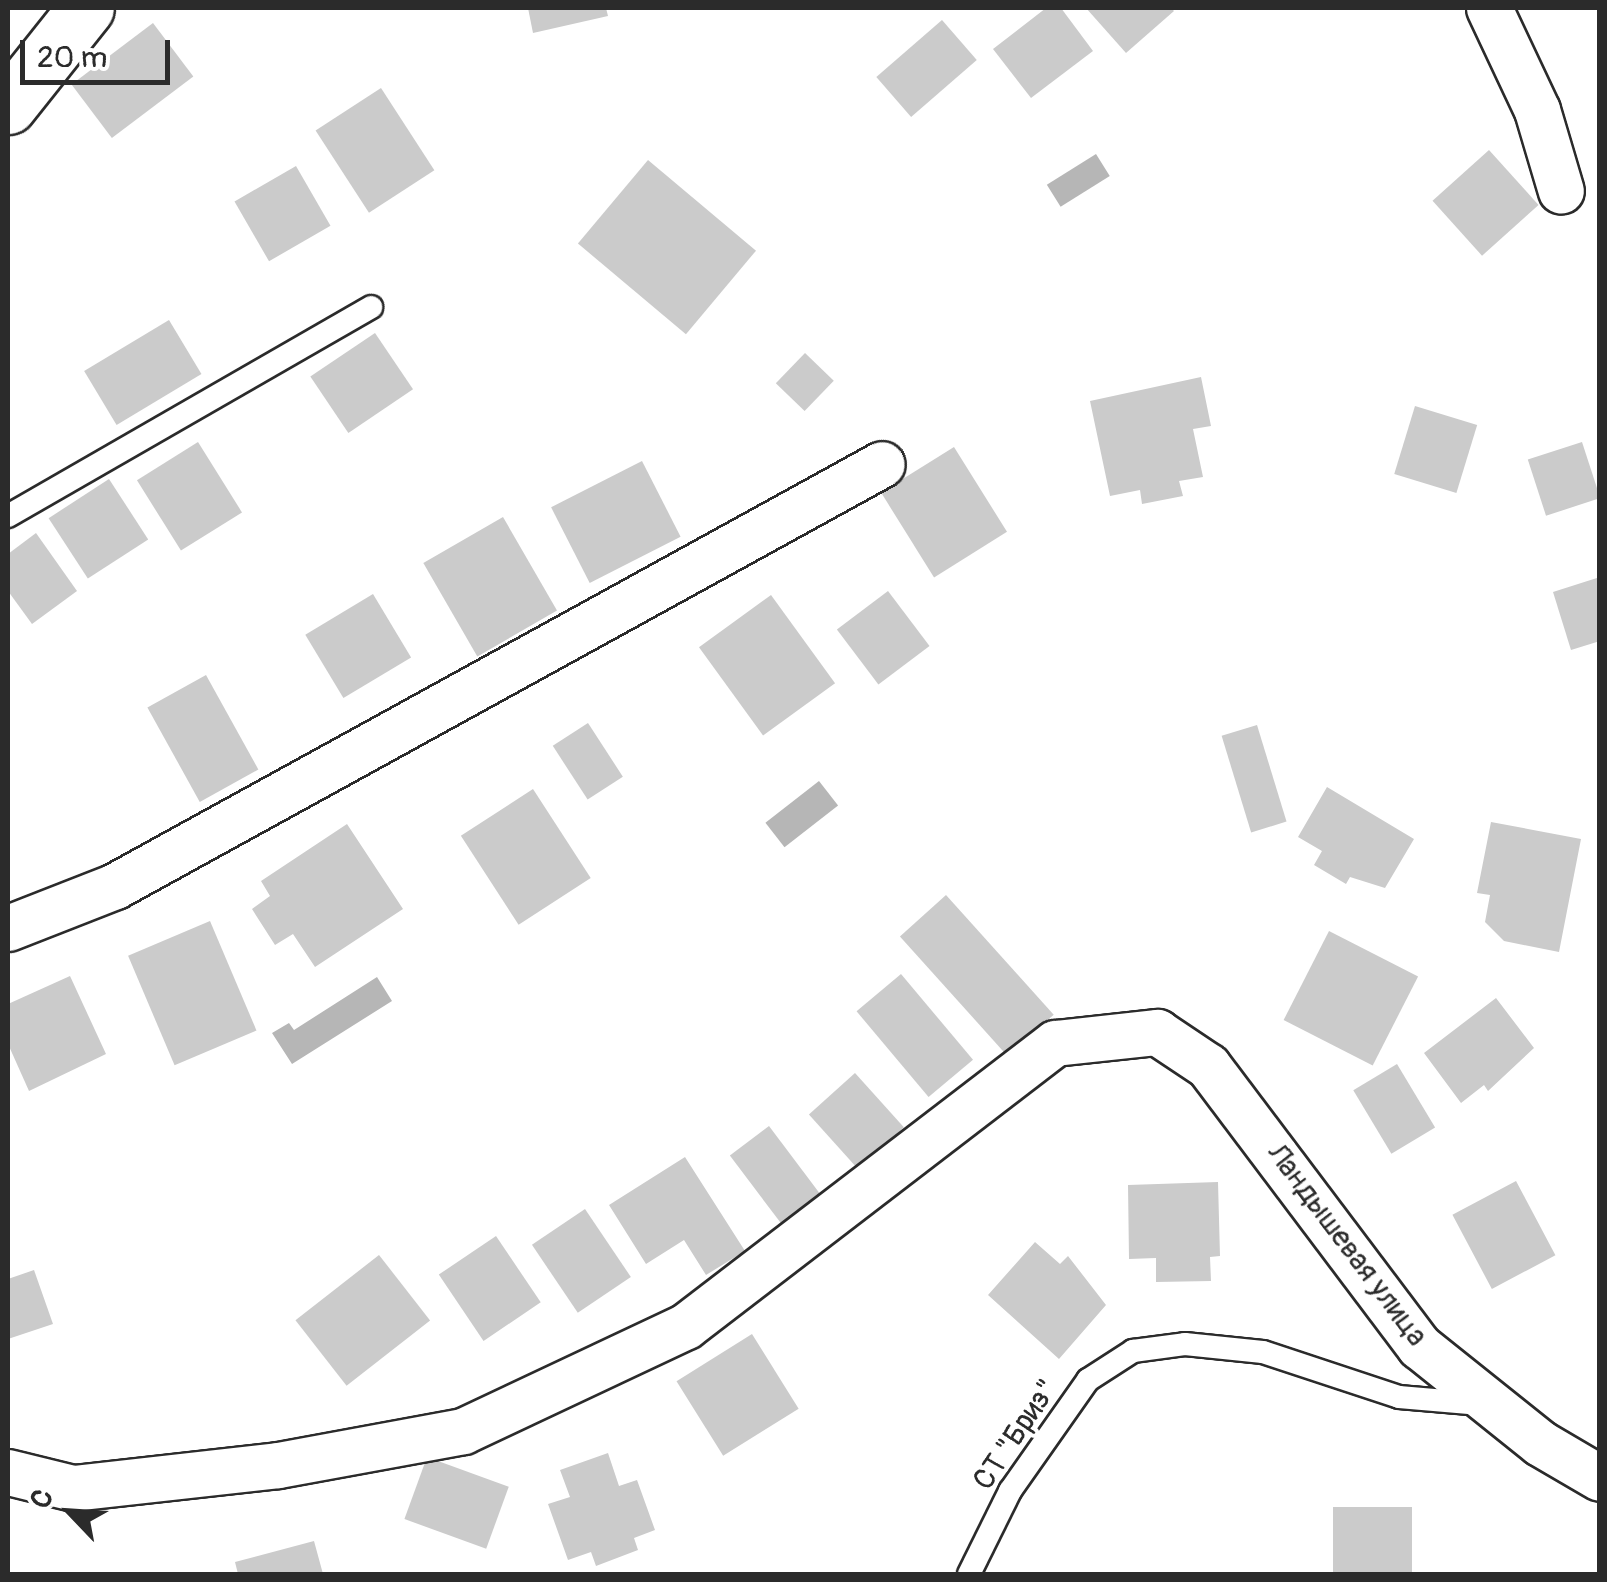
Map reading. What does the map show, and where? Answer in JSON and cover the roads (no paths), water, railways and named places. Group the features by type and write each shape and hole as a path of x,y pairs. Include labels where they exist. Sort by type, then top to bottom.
{"street":[{"path":"8,106 86,8"},
{"path":"1488,8 1536,110 1561,190"},
{"path":"8,928 115,886 882,464"},
{"name":"Ландышевая улица","path":"8,1472 73,1488 278,1465 464,1431 686,1326 1055,1042 1156,1032 1208,1066 1419,1346 1489,1405 1600,1478"}],"lane":[{"path":"8,516 371,307"},
{"name":"СТ \"Бриз\"","path":"968,1574 1010,1491 1088,1380 1133,1351 1185,1344 1263,1352 1399,1397 1489,1405"}]}
